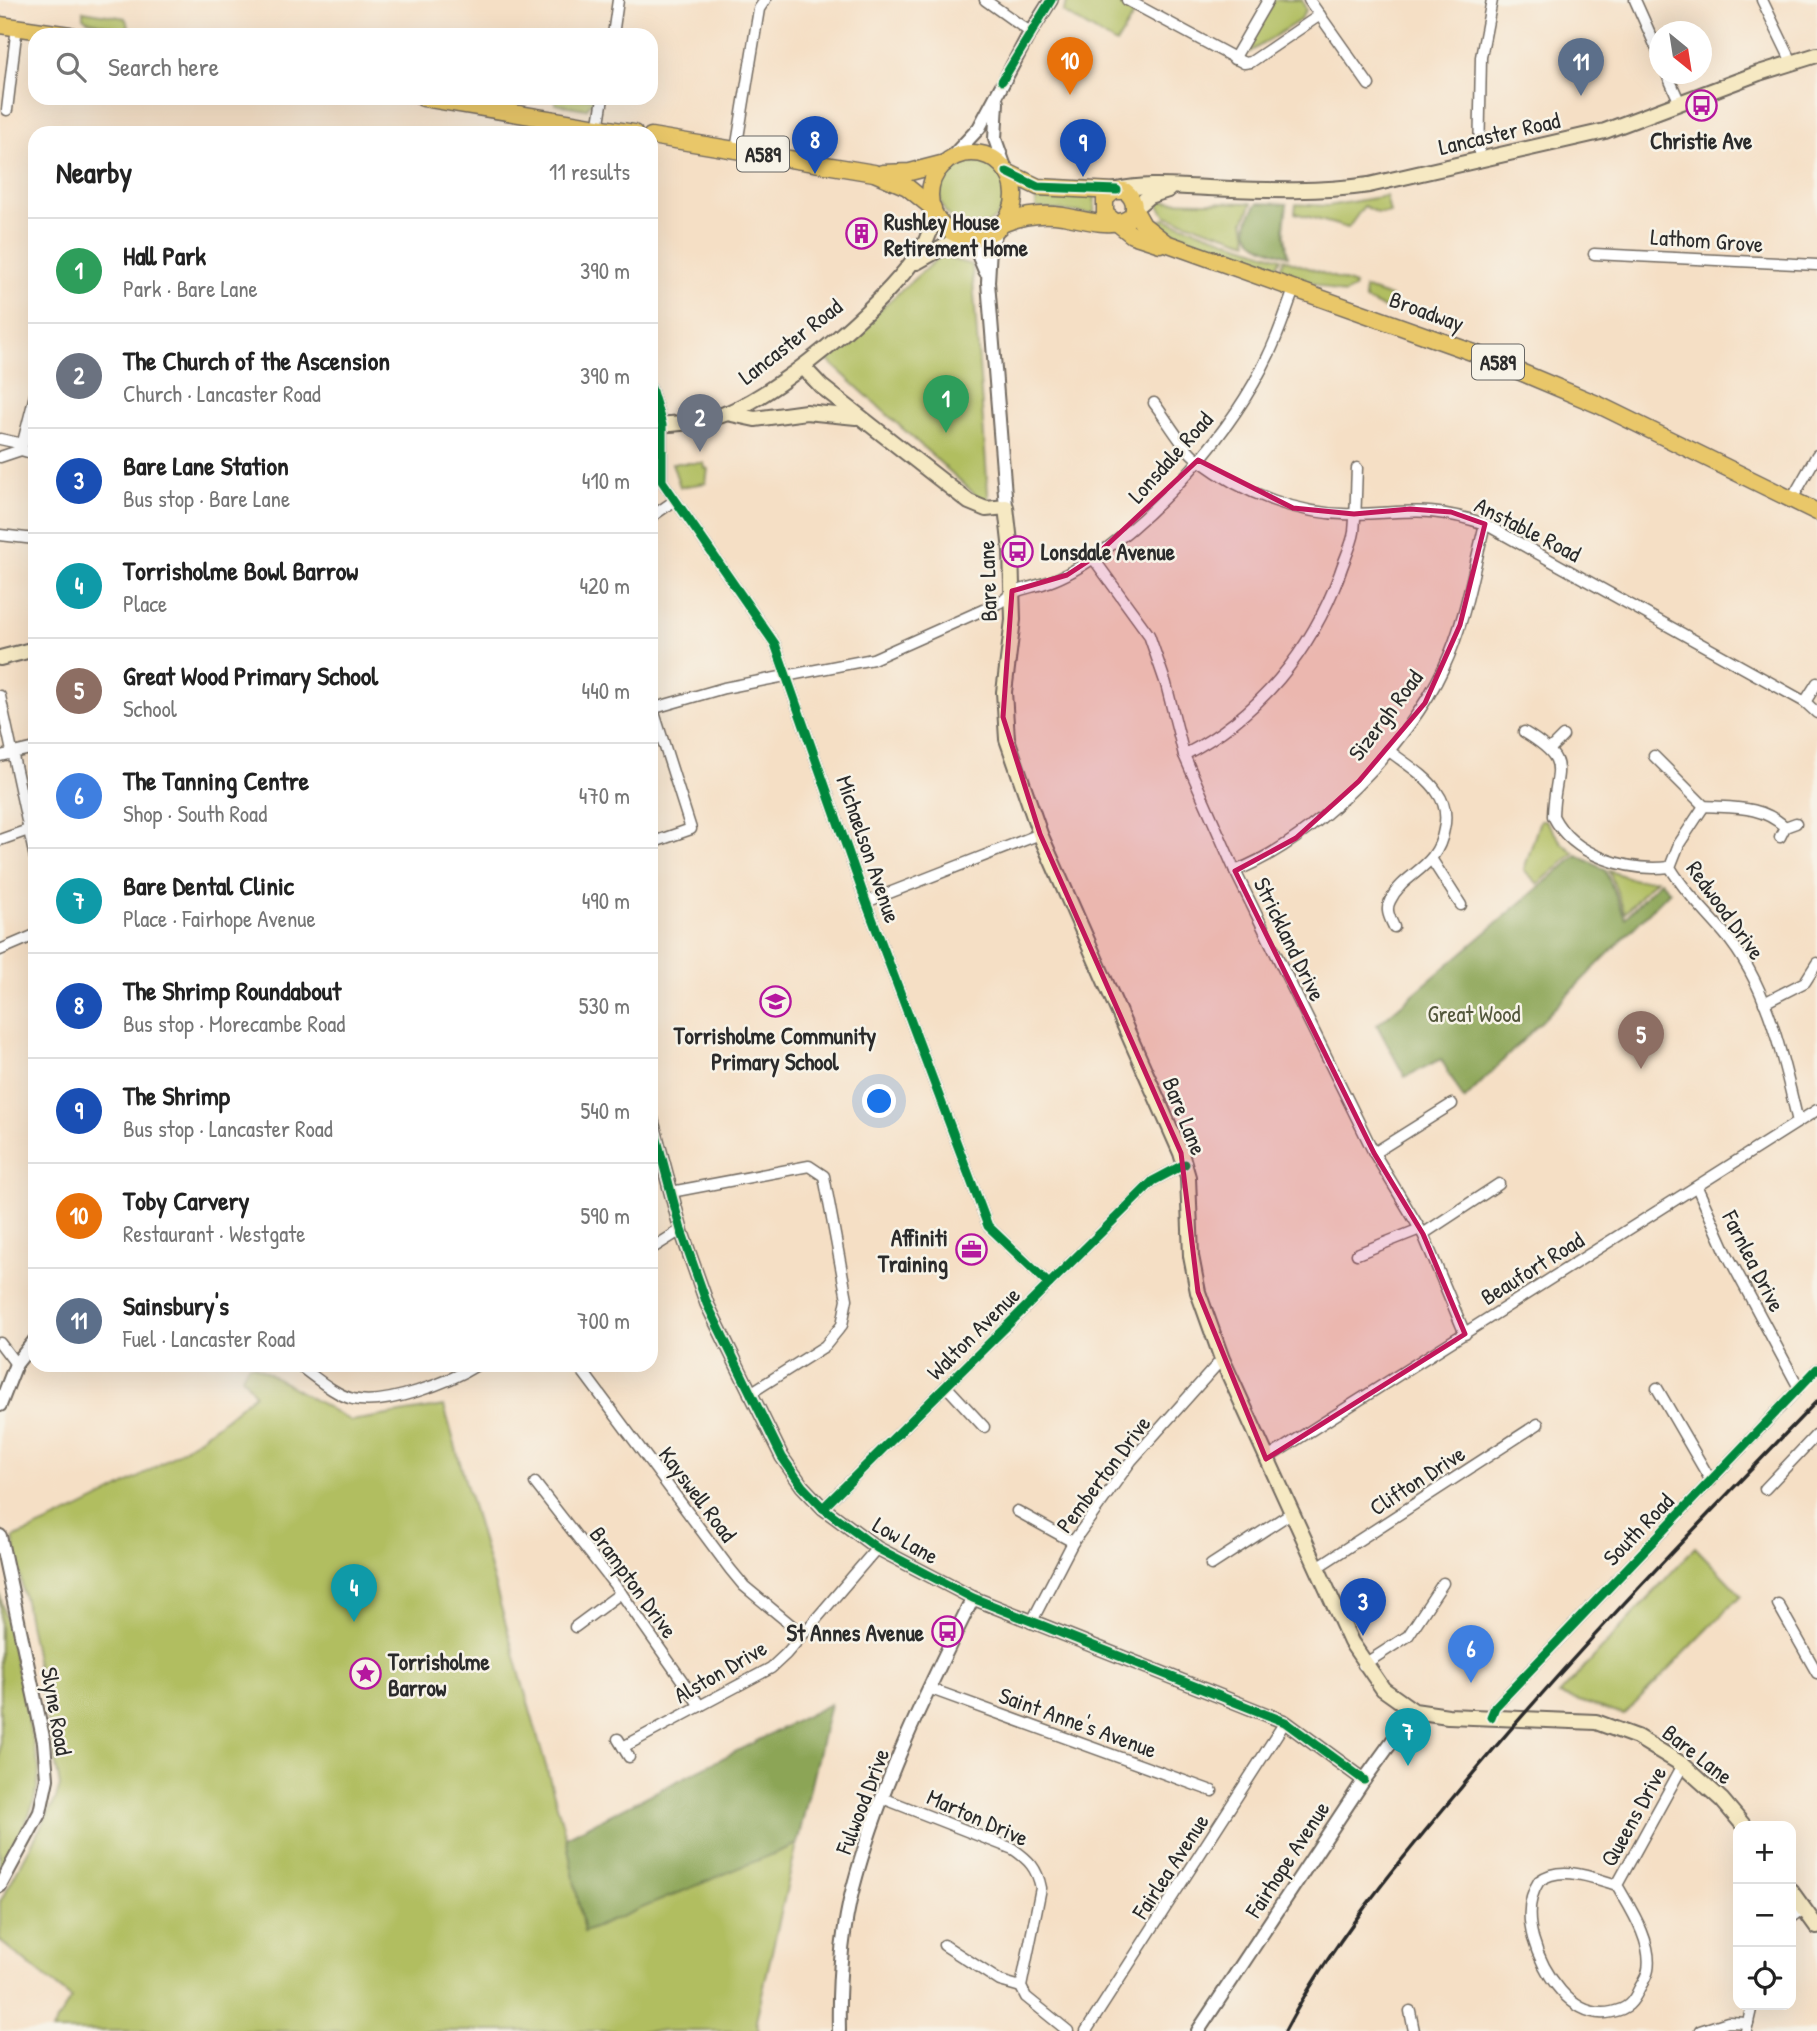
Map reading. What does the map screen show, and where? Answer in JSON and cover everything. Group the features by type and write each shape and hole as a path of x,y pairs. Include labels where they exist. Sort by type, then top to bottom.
{"main road":[{"path":"7,24 30,28"},
{"name":"Lancaster Road","path":"1006,171 1038,187 1115,190 1144,184 1334,190 1479,162 1605,131 1817,55"},
{"path":"461,105 576,126"},
{"name":"A589","path":"658,137 874,173 910,172 974,153 987,156 1006,171"},
{"path":"933,209 933,182 946,162"},
{"path":"1000,226 1009,215 1014,195 1006,171"},
{"name":"A589","path":"874,173 907,187 933,209 946,227 964,236 986,234 1032,215 1115,222"},
{"name":"Lancaster Road","path":"1135,209 1154,193 1179,187"},
{"name":"A589","path":"1115,190 1129,193 1135,209"},
{"path":"1115,190 1107,195 1103,206 1107,217 1115,222 1126,220 1135,209"},
{"name":"Lancaster Road","path":"902,274 926,240 933,209"},
{"name":"Broadway","path":"1135,209 1143,225 1166,243 1480,355 1587,400 1817,512"},
{"name":"Broadway","path":"1115,222 1140,239 1157,244 1166,243"},
{"name":"Lancaster Road","path":"658,425 727,413 761,396 803,367 902,274 931,252 964,236"},
{"name":"Bare Lane","path":"803,367 821,386 977,507 1006,507 1013,620 1003,717 1007,739 1040,834 1185,1164 1192,1256 1198,1292 1222,1359 1363,1665 1383,1689 1414,1711 1448,1716 1596,1722 1637,1737 1683,1765 1722,1800 1740,1821"},
{"path":"727,413 755,419 806,412 861,418"},
{"path":"0,658 28,651"},
{"path":"1796,1897 1812,1918"}],"street":[{"path":"614,28 618,0"},
{"path":"736,150 759,9 765,0"},
{"path":"985,0 1030,32"},
{"path":"946,162 972,137 1030,32 1051,0"},
{"path":"1127,0 1234,59 1251,62 1320,15"},
{"path":"1234,59 1268,0"},
{"path":"1309,0 1369,85"},
{"path":"1479,162 1481,57 1492,0"},
{"path":"1635,0 1649,31"},
{"path":"1762,0 1792,62"},
{"path":"7,24 7,110"},
{"path":"1002,82 995,108 994,133 1006,171"},
{"path":"1671,84 1680,103"},
{"path":"599,126 602,105"},
{"path":"1000,226 990,247 988,282 1006,507"},
{"path":"964,236 977,252 988,282"},
{"name":"Lathom Grove","path":"1594,254 1817,265"},
{"name":"Lonsdale Road","path":"1012,591 1066,575 1093,558 1138,522 1198,460 1237,410 1268,356 1295,287"},
{"path":"1154,403 1198,460"},
{"path":"22,447 28,423"},
{"path":"0,439 28,450"},
{"name":"Michaelson Avenue","path":"658,444 662,481 775,643 789,676 866,902 988,1226 1049,1284"},
{"path":"0,457 22,447"},
{"path":"1792,499 1817,455"},
{"name":"Anstable Road","path":"1198,460 1293,508 1354,514 1410,509 1451,512 1485,524 1805,702 1817,713"},
{"path":"1184,755 1206,744 1261,701 1304,649 1330,599 1353,534 1357,468"},
{"path":"658,512 674,501"},
{"name":"Sizergh Road","path":"1235,871 1253,864 1296,838 1359,781 1388,750 1425,703 1445,666 1460,625 1485,524"},
{"path":"0,536 28,538"},
{"name":"Strickland Drive","path":"1093,558 1149,635 1166,684 1184,755 1235,871 1374,1153 1422,1231 1465,1334"},
{"path":"658,704 724,688 873,659 1003,601 1012,591"},
{"path":"1805,702 1817,683"},
{"path":"0,696 28,816"},
{"path":"658,728 691,829 658,841"},
{"path":"1524,732 1551,748 1560,773 1553,816 1568,838 1600,858 1642,870 1670,867"},
{"path":"1551,748 1563,736"},
{"path":"0,757 28,750"},
{"path":"1388,750 1437,791 1444,806 1442,839 1432,860 1390,901 1387,911 1394,927"},
{"path":"1654,756 1704,806 1759,810 1773,815 1782,832 1796,823"},
{"name":"Redwood Drive","path":"1704,806 1679,844 1670,867 1707,918 1724,933 1746,965 1764,1003 1787,1072 1798,1122"},
{"path":"0,840 28,830"},
{"path":"866,902 1040,834"},
{"path":"1432,860 1461,905"},
{"path":"0,950 28,937"},
{"path":"1764,1003 1805,982 1817,963"},
{"path":"1374,1153 1451,1104"},
{"name":"Beaufort Road","path":"1266,1459 1817,1110"},
{"name":"Low Lane","path":"658,1143 699,1286 749,1394 782,1457 802,1486 823,1508 877,1548 973,1598 1285,1722 1364,1780"},
{"name":"Walton Avenue","path":"823,1508 1153,1181 1185,1164"},
{"path":"671,1192 809,1166 824,1176 847,1299 842,1325 825,1346 749,1394"},
{"path":"1357,1254 1422,1231 1499,1184"},
{"name":"Farnlea Drive","path":"1697,1187 1726,1252 1799,1388"},
{"path":"658,1245 681,1230"},
{"path":"0,1343 16,1364"},
{"path":"0,1405 16,1364 28,1349"},
{"name":"Pemberton Drive","path":"1031,1623 1073,1542 1131,1461 1222,1359"},
{"path":"309,1372 350,1399 368,1402 430,1387 466,1372"},
{"name":"Kayswell Road","path":"583,1372 744,1586 802,1634"},
{"path":"946,1386 984,1427"},
{"path":"1657,1388 1710,1481"},
{"name":"South Road","path":"1491,1717 1495,1707 1799,1388"},
{"name":"Clifton Drive","path":"1316,1568 1538,1424"},
{"path":"1765,1489 1817,1434"},
{"name":"Brampton Drive","path":"535,1483 621,1593 700,1706"},
{"path":"1017,1511 1073,1542"},
{"path":"1211,1564 1291,1513"},
{"name":"Slyne Road","path":"0,1536 44,1742 47,1779 40,1812 0,1886"},
{"name":"Alston Drive","path":"623,1748 771,1668 877,1548"},
{"path":"1363,1665 1408,1636 1418,1625 1443,1583"},
{"path":"575,1627 621,1593"},
{"name":"Fulwood Drive","path":"839,2031 841,1969 853,1890 885,1798 973,1598"},
{"path":"1778,1604 1817,1673"},
{"name":"Saint Anne's Avenue","path":"931,1689 1212,1791"},
{"name":"Fairhope Avenue","path":"1198,2031 1364,1780 1414,1711"},
{"name":"Fairlea Avenue","path":"1086,2031 1285,1722"},
{"name":"Queens Drive","path":"1617,1885 1683,1765"},
{"name":"Marton Drive","path":"885,1798 1013,1849 1029,1860 1038,1872 1041,1888 1021,1987"},
{"name":"Queens Drive","path":"1557,1872 1567,1872 1617,1885 1639,1927 1648,1969 1634,2002 1624,2010 1607,2013 1590,2011 1565,1996 1550,1978 1537,1952 1532,1933 1530,1902 1539,1881 1557,1872"},
{"path":"944,1945 1000,1981 1021,1987 1035,2005 1068,2031"},
{"path":"1410,2011 1414,2031"},
{"path":"1700,2031 1728,2022 1747,2027"}],"highlighted area":[{"path":"1198,460 1293,508 1354,514 1410,509 1451,512 1485,524 1460,625 1425,703 1359,781 1296,838 1235,871 1374,1153 1423,1234 1465,1334 1266,1459 1198,1292 1181,1153 1040,834 1003,717 1012,591 1067,575 1093,558"}],"green space":[{"path":"1068,0 1113,0 1135,13 1116,44 1063,12"},
{"path":"1274,0 1302,0 1306,10 1300,20 1250,52 1246,49"},
{"path":"83,11 125,18 129,26 117,28 83,17"},
{"path":"561,105 590,105 586,109"},
{"path":"973,161 986,164 996,171 1003,181 1006,194 1003,207 996,217 986,224 973,227 960,224 950,217 943,207 940,194 943,181 950,171 960,164"},
{"path":"1036,193 1095,196 1094,214 1036,208"},
{"path":"1386,196 1390,213 1378,213 1364,206 1348,228 1295,213 1296,204 1328,206"},
{"path":"1156,201 1252,203 1244,221 1248,242 1166,216"},
{"path":"1258,203 1287,204 1284,229 1288,256 1259,244 1248,233 1250,215"},
{"path":"1164,219 1281,258 1275,269 1165,233 1152,225"},
{"path":"940,256 972,265 989,507 825,358"},
{"path":"1284,259 1355,285 1354,289 1344,294 1279,271"},
{"path":"1364,288 1391,297 1387,309 1365,300"},
{"path":"672,463 704,463 708,469 706,483 680,487"},
{"path":"1540,820 1545,820 1562,843 1574,853 1538,884 1524,870"},
{"name":"Great Wood","path":"1577,855 1605,870 1625,918 1660,881 1670,891 1464,1100 1441,1059 1405,1077 1377,1025"},
{"path":"1609,871 1636,880 1656,879 1625,913"},
{"path":"244,1372 266,1372 351,1421 444,1406 566,1837 584,1931 797,1844 756,2020 759,2031 51,2031 71,1998 0,1941 0,1902 55,1801 60,1786 13,1538 110,1493 198,1439 255,1394 242,1376"},
{"path":"1695,1547 1741,1595 1624,1715 1559,1695"},
{"path":"0,1594 39,1768 32,1808 0,1870"},
{"path":"830,1704 797,1844 584,1932 566,1837"}],"railway":[{"path":"1285,2031 1342,1938 1409,1851 1498,1744 1632,1595 1817,1401"}],"cycle path":[{"path":"1002,81 1051,0"},
{"path":"1007,172 1038,187 1117,190"},
{"path":"658,412 662,425 662,481 775,644 866,902 988,1226 1049,1284"},
{"path":"658,1143 681,1230 707,1304 782,1457 802,1486 823,1508 877,1548 973,1598 1285,1722 1364,1780"},
{"path":"823,1508 1153,1181 1185,1164"},
{"path":"1491,1717 1495,1707 1817,1369"}],"place":[{"name":"Toby Carvery","path":"1070,95"},
{"name":"Sainsbury's","path":"1581,96"},
{"name":"Christie Ave","path":"1701,106"},
{"name":"The Shrimp Roundabout","path":"815,174"},
{"name":"The Shrimp","path":"1083,177"},
{"name":"Rushley House Retirement Home","path":"861,234"},
{"name":"Hall Park","path":"946,433"},
{"name":"The Church of the Ascension","path":"700,452"},
{"name":"Lonsdale Avenue","path":"1018,551"},
{"name":"Torrisholme Community Primary School","path":"775,1001"},
{"name":"Great Wood Primary School","path":"1641,1069"},
{"name":"Affiniti Training","path":"971,1250"},
{"name":"Torrisholme Bowl Barrow","path":"354,1622"},
{"name":"St Annes Avenue","path":"947,1632"},
{"name":"Bare Lane Station","path":"1363,1636"},
{"name":"Torrisholme Barrow","path":"365,1674"},
{"name":"The Tanning Centre","path":"1471,1683"},
{"name":"Bare Dental Clinic","path":"1408,1766"}]}
